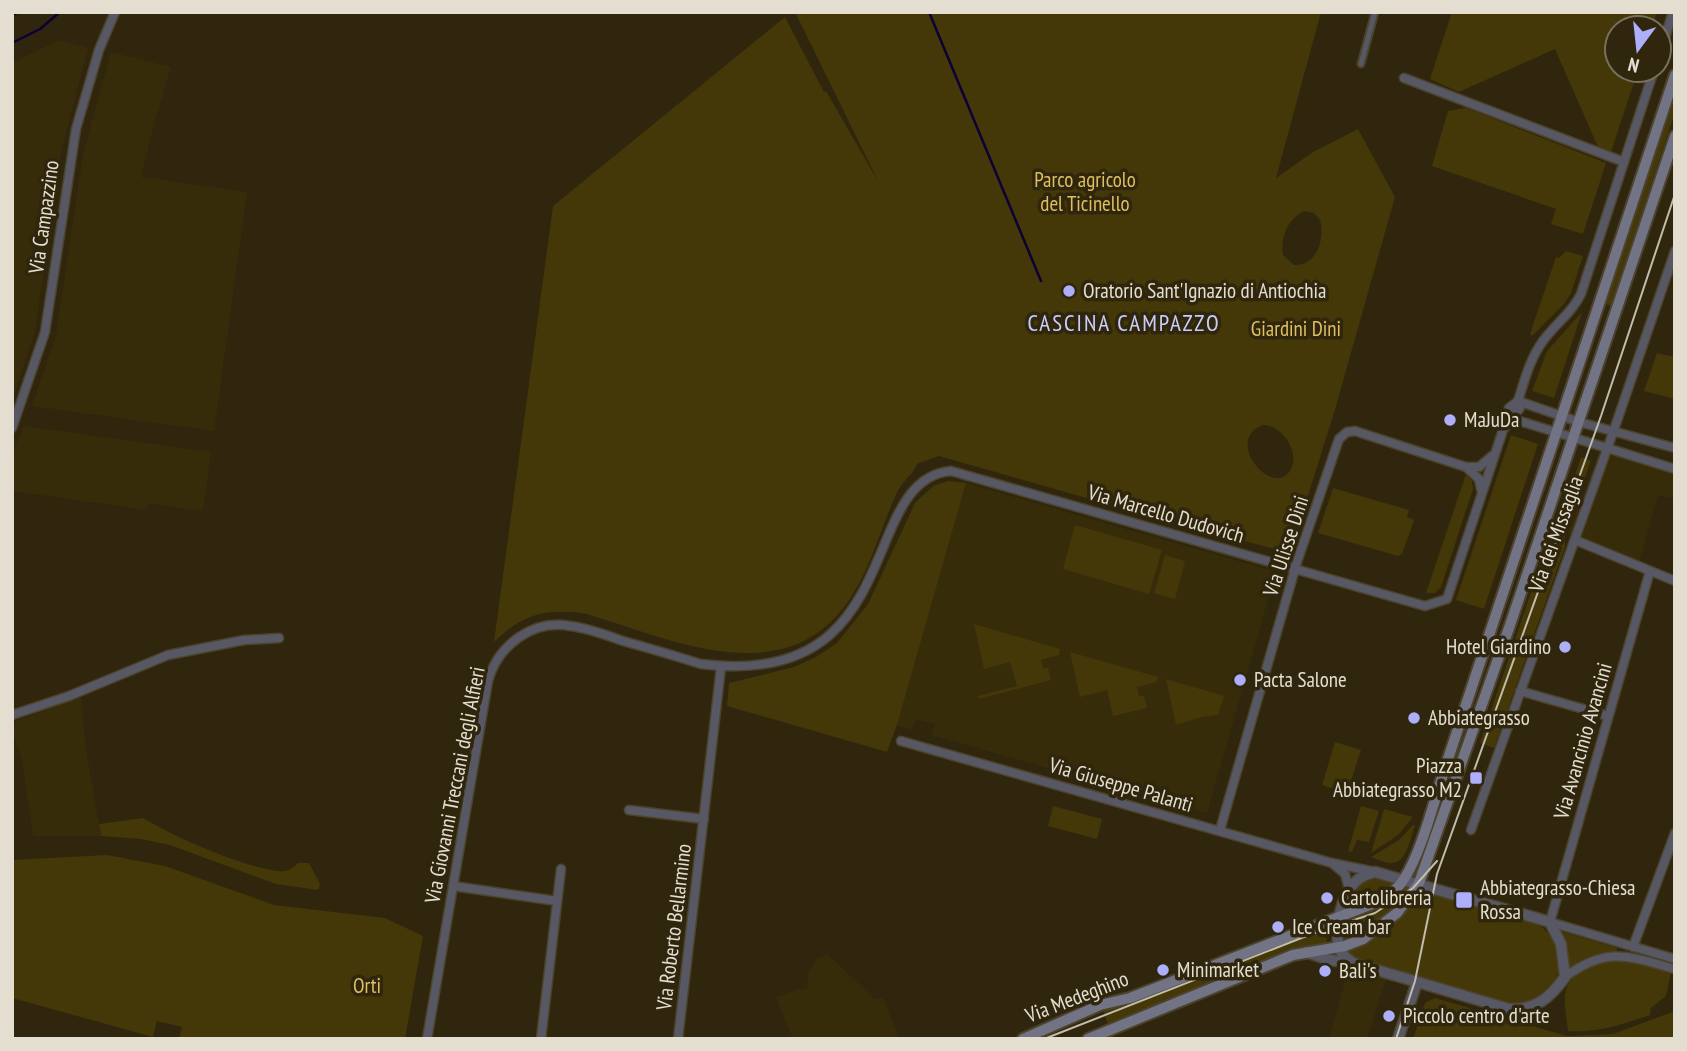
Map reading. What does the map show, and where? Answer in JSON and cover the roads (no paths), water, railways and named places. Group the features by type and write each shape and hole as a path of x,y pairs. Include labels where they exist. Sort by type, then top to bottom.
{"main road":[{"name":"Via dei Missaglia","path":"1404,879 1422,837 1675,75"},
{"name":"Via dei Missaglia","path":"1339,947 1363,939 1381,927 1397,913 1419,883 1480,714 1675,136"},
{"name":"Via Medeghino","path":"1023,1039 1101,1005 1130,998 1380,901 1394,892 1404,879"},
{"name":"Via Medeghino","path":"1088,1039 1293,955 1339,947"}],"street":[{"name":"Via Campazzino","path":"12,428 45,332 76,129 99,50 115,12"},
{"path":"1361,64 1375,12"},
{"path":"1404,78 1624,163"},
{"path":"1480,500 1510,418 1517,415 1520,408 1518,401 1538,347 1573,308 1581,294 1649,84"},
{"name":"Via dei Missaglia","path":"1471,830 1614,432 1675,251"},
{"path":"1518,401 1562,417 1675,448"},
{"path":"1510,418 1675,469"},
{"name":"Via Ulisse Dini","path":"1220,830 1295,569 1339,439 1351,431 1360,432 1466,467"},
{"path":"1466,467 1483,465 1496,451"},
{"path":"1466,467 1479,479 1480,500"},
{"name":"Via Giovanni Treccani degli Alfieri","path":"427,1039 487,686 493,666 510,644 534,629 566,625 701,664 721,667 788,660 828,637 846,620 862,595 905,499 914,487 937,474 951,471 964,473"},
{"name":"Via Marcello Dudovich","path":"964,473 1425,606 1447,599 1480,500"},
{"path":"1575,540 1675,581"},
{"name":"Via Avancinio Avancini","path":"1550,922 1650,571"},
{"path":"12,715 69,696 168,655 244,640 279,638"},
{"name":"Via Roberto Bellarmino","path":"678,1039 721,667"},
{"path":"1520,691 1608,716"},
{"name":"Via Giuseppe Palanti","path":"901,741 1332,863 1375,872"},
{"name":"Via Roberto Bellarmino","path":"629,810 704,818"},
{"path":"1633,947 1675,832"},
{"path":"1332,863 1345,874 1349,889"},
{"path":"541,1039 561,869"},
{"path":"1353,963 1343,955 1339,947 1340,916 1349,889 1360,878 1375,872 1675,959"},
{"path":"453,887 557,901"},
{"path":"1550,922 1561,944 1565,977"},
{"path":"1306,952 1517,1009 1534,1006 1545,1000 1565,977 1581,966 1608,956 1630,957 1675,969"},
{"path":"1398,1039 1417,982"}],"waterway":[{"path":"12,15 19,12"},
{"path":"12,43 40,29 60,12"},
{"path":"929,12 1041,281"}],"tram line":[{"path":"1396,1039 1415,981 1437,874 1601,416 1675,194"},
{"path":"1044,1039 1309,935 1375,913 1413,888 1437,861"}],"place":[{"name":"Oratorio Sant'Ignazio di Antiochia","path":"1069,291"},
{"name":"MaJuDa","path":"1450,420"},
{"name":"Hotel Giardino","path":"1565,647"},
{"name":"Pacta Salone","path":"1240,680"},
{"name":"Abbiategrasso","path":"1414,718"},
{"name":"Piazza Abbiategrasso M2","path":"1476,778"},
{"name":"Cartolibreria","path":"1327,898"},
{"name":"Abbiategrasso-Chiesa Rossa","path":"1464,900"},
{"name":"Ice Cream bar","path":"1278,927"},
{"name":"Minimarket","path":"1163,970"},
{"name":"Bali's","path":"1325,971"},
{"name":"Piccolo centro d'arte","path":"1389,1016"}],"district":[{"name":"CASCINA CAMPAZZO","path":"1124,323"}],"park label":[{"name":"Parco agricolo del Ticinello","path":"1085,192"},
{"name":"Giardini Dini","path":"1296,329"},
{"name":"Orti","path":"367,986"}]}
